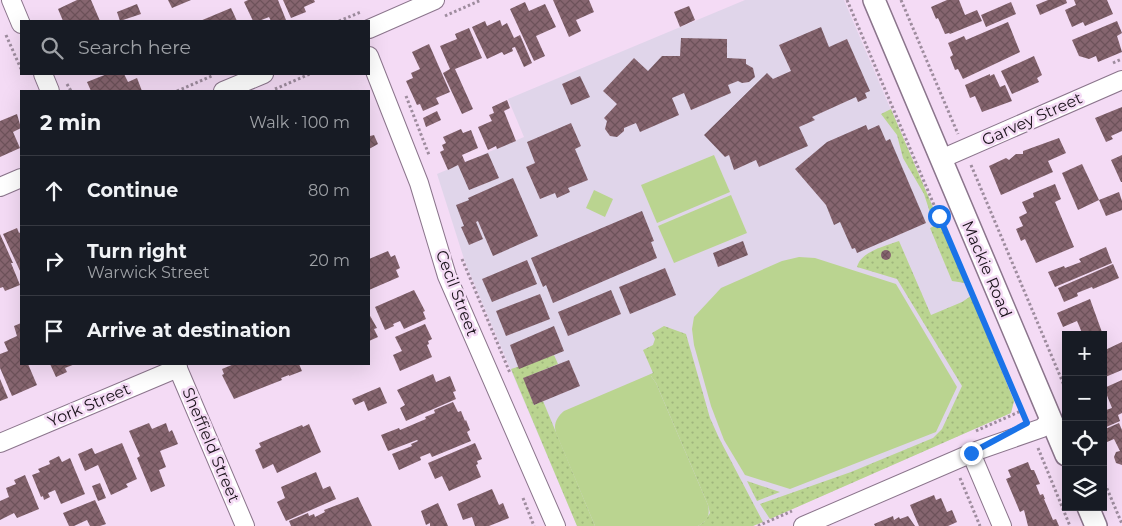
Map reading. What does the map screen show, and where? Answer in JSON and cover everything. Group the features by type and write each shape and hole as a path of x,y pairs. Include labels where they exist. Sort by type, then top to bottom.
{"street":[{"path":"11,0 20,22"},
{"path":"370,29 435,0"},
{"name":"Mackie Road","path":"874,0 1062,445"},
{"name":"Cecil Street","path":"370,59 419,183 447,276 556,526"},
{"path":"43,75 50,90"},
{"path":"225,90 262,75"},
{"name":"Garvey Street","path":"941,158 1122,80"},
{"path":"0,187 20,178"},
{"name":"York Street","path":"0,443 177,366"},
{"name":"Sheffield Street","path":"177,366 245,526"},
{"path":"803,526 1029,428 1042,428 1051,419"},
{"path":"975,451 1002,526"},
{"path":"1090,511 1096,526"}],"path":[{"path":"847,0 1070,526"},
{"path":"901,0 1062,381"},
{"path":"4,29 20,68"},
{"path":"178,90 215,75"},
{"path":"272,90 308,75"},
{"path":"406,96 430,158"},
{"path":"459,250 513,379"},
{"path":"960,478 980,526"},
{"path":"1107,488 1122,524"}],"shaded area":[{"path":"745,0 844,0 1014,401 1011,413 753,526 577,526 465,262 437,174 524,137 508,99"}],"green space":[{"path":"891,109 938,219 933,222 924,194 903,158 897,135 881,114"},
{"path":"714,155 730,192 657,223 641,185"},
{"path":"594,190 613,199 605,217 586,208"},
{"path":"731,195 747,233 674,263 658,226"},
{"path":"940,223 965,283 952,281 930,228"},
{"path":"899,241 931,315 962,302 971,296 1014,401 1011,413 770,519 760,504 851,472 933,438 942,429 962,386 897,279 857,267 859,261 869,253"},
{"path":"799,257 815,258 896,284 957,387 936,432 790,489 745,475 724,440 711,406 694,345 692,329 694,317 721,288 782,261"},
{"path":"664,326 686,334 710,418 763,522 753,526 698,526 704,522 710,513 708,505 656,383 651,376 646,376 653,373 643,350 653,345 655,339 652,333"},
{"path":"554,355 558,364 524,378 534,405 543,401 595,526 577,526 511,369"},
{"path":"646,376 651,376 656,383 708,505 708,517 698,526 595,526 556,433 556,421 564,411"},
{"path":"747,481 780,492 757,501"}],"building":[{"path":"77,0 91,0 100,20 63,20 58,9"},
{"path":"168,0 191,0 172,8"},
{"path":"248,0 278,0 286,20 270,20 269,17 262,20 253,20 244,2"},
{"path":"283,0 314,0 315,2 304,7 306,12 291,18"},
{"path":"553,0 589,0 594,12 576,20 581,31 569,37"},
{"path":"947,0 959,0 965,15 977,10 982,21 950,34 945,34 931,7"},
{"path":"1048,0 1066,0 1067,3 1040,15 1036,5"},
{"path":"1074,0 1107,0 1113,14 1085,26 1083,22 1072,27 1065,10 1076,5"},
{"path":"525,2 529,11 545,4 556,27 536,36 545,56 534,61 510,9"},
{"path":"1011,2 1016,14 986,27 981,15"},
{"path":"137,4 141,14 120,20 117,12"},
{"path":"689,6 695,20 680,27 674,12"},
{"path":"231,8 237,20 202,20"},
{"path":"500,20 502,26 507,23 514,38 520,35 532,63 524,67 515,47 512,48 513,51 504,55 502,52 487,59 472,27 485,21 487,26"},
{"path":"1117,21 1122,33 1117,36 1122,52 1098,62 1096,56 1089,59 1079,56 1072,40"},
{"path":"1008,22 1020,52 963,79 958,69 955,70 950,57 953,55 948,43 964,36 966,40"},
{"path":"821,27 829,47 847,39 870,91 865,93 867,98 858,102 856,97 812,117 815,120 799,127 808,146 759,167 756,160 734,170 729,155 725,157 704,135 767,73 773,79 791,71 779,45"},
{"path":"469,28 482,58 455,69 473,109 462,114 443,73 450,69 440,46 457,39 455,34"},
{"path":"681,38 727,39 727,58 746,59 746,64 753,68 755,77 749,82 742,83 738,81 728,85 731,93 691,110 684,93 672,98 679,115 640,132 636,123 624,128 624,131 617,137 610,136 605,129 607,121 604,118 617,104 603,91 634,58 648,71 662,56 680,56"},
{"path":"429,44 450,92 436,98 439,104 423,111 420,104 417,105 406,81 413,78 411,73 420,69 412,52"},
{"path":"1034,56 1042,75 1037,78 1039,82 1012,94 1001,71"},
{"path":"990,74 990,76 994,74 1000,87 1005,85 1012,101 982,112 975,96 970,98 965,85"},
{"path":"104,75 124,75 128,82 137,78 142,90 91,90 87,82"},
{"path":"580,76 590,97 571,105 562,84"},
{"path":"507,100 510,108 504,111 516,141 497,149 496,146 488,150 478,127 492,121 489,115 494,113 492,107"},
{"path":"1122,107 1122,131 1111,136 1113,139 1106,142 1095,118"},
{"path":"437,111 441,120 426,127 423,118"},
{"path":"17,114 20,128 13,132 20,148 0,157 0,121"},
{"path":"571,123 581,146 575,149 588,180 568,188 570,192 557,198 555,193 540,199 526,167 535,163 527,142"},
{"path":"866,125 868,130 879,125 886,141 890,139 926,223 857,253 855,248 852,249 840,222 834,225 826,205 795,169 827,142"},
{"path":"461,129 463,133 471,130 478,148 462,155 465,162 488,153 499,178 469,190 458,165 448,170 440,152 444,150 442,145 446,143 443,137"},
{"path":"374,135 378,144 370,148 370,136"},
{"path":"1059,138 1066,153 1048,161 1053,172 1001,195 989,166 1006,158 1009,160 1016,154 1023,154 1023,151"},
{"path":"1122,155 1122,182 1121,182 1111,160"},
{"path":"1082,164 1099,200 1078,210 1062,173"},
{"path":"513,178 538,236 493,256 478,221 476,222 483,239 469,245 461,227 464,226 456,205"},
{"path":"1055,184 1061,199 1055,202 1074,247 1036,263 1025,239 1021,241 1016,229 1023,226 1019,217 1027,213 1022,202 1034,197 1033,193"},
{"path":"1119,192 1122,210 1106,216 1099,200"},
{"path":"642,211 654,241 651,242 657,258 553,303 546,285 543,287 531,258"},
{"path":"17,228 20,232 20,271 3,234"},
{"path":"0,234 13,263 11,263 20,285 5,291 3,287 0,288"},
{"path":"743,241 748,255 718,267 713,253"},
{"path":"1106,247 1112,263 1055,287 1048,272 1081,262 1079,259"},
{"path":"884,250 888,250 891,255 890,259 884,260 881,257 881,253"},
{"path":"388,251 391,257 395,255 400,268 396,270 399,277 370,290 370,259"},
{"path":"527,260 537,284 492,302 482,279"},
{"path":"1113,264 1119,278 1093,289 1092,287 1077,293 1078,296 1064,302 1058,288"},
{"path":"665,268 676,295 630,314 619,287"},
{"path":"414,290 425,311 423,312 426,319 404,329 400,321 385,330 375,307"},
{"path":"611,290 621,314 568,336 558,312"},
{"path":"540,294 550,319 506,336 496,311"},
{"path":"1090,299 1102,331 1081,331 1077,321 1063,327 1057,313"},
{"path":"370,316 377,328 374,329 378,337 370,341"},
{"path":"20,323 20,365 28,365 37,385 12,396 0,368 0,354 8,351 4,342 17,336 14,326"},
{"path":"425,324 432,339 428,341 429,344 427,345 432,357 400,371 393,355 402,351 395,337"},
{"path":"554,326 564,351 519,369 510,345"},
{"path":"1122,342 1122,370 1107,376 1107,376 1107,349"},
{"path":"569,360 580,386 534,405 523,378"},
{"path":"50,365 72,365 65,368 67,372 56,377"},
{"path":"232,365 299,365 302,371 281,378 282,380 234,399 222,375 224,374 222,369"},
{"path":"433,374 436,382 450,376 456,391 453,392 456,399 406,421 400,408 405,405 397,390"},
{"path":"0,379 8,398 0,401"},
{"path":"1122,380 1122,413 1118,415 1120,421 1107,427 1107,410 1112,408 1107,396 1107,387"},
{"path":"380,387 387,403 368,411 364,401 355,405 352,399"},
{"path":"453,402 458,412 461,411 466,420 470,430 467,432 471,441 432,457 430,453 420,457 421,460 399,470 392,454 412,446 411,444 418,441 388,451 381,435 399,428 400,430 426,419 425,417 435,413 434,410"},
{"path":"149,423 152,429 166,423 169,432 172,430 178,444 160,451 166,467 159,470 165,486 151,492 137,458 140,456 129,431"},
{"path":"1119,423 1122,430 1122,465 1116,463 1114,457 1116,452 1120,451 1114,439 1107,442 1107,428"},
{"path":"309,424 321,452 277,473 273,464 263,469 255,450 261,447 259,443 302,425 303,427"},
{"path":"122,443 137,479 126,484 128,487 111,495 98,465 85,471 78,454 92,448 95,454"},
{"path":"475,443 482,459 477,461 478,464 476,465 481,477 449,491 442,476 435,479 428,463"},
{"path":"59,456 62,462 70,458 85,494 61,504 55,490 48,493 50,497 44,500 43,496 41,497 32,475 40,472 38,469 50,464 49,461"},
{"path":"1028,462 1040,484 1036,485 1040,495 1043,494 1053,520 1056,519 1059,526 1028,526 1024,510 1020,512 1006,479 1011,477 1008,470"},
{"path":"316,472 323,489 330,486 336,499 286,521 277,502 285,498 281,487"},
{"path":"25,475 39,509 17,518 14,513 0,520 0,501 9,497 6,488 16,484 14,480"},
{"path":"100,483 106,498 98,501 92,486"},
{"path":"492,489 499,505 503,503 509,518 489,526 475,526 472,517 463,520 457,504"},
{"path":"934,495 936,500 941,498 947,512 952,510 957,522 948,526 919,526 910,505"},
{"path":"358,497 372,526 291,526 289,521 308,513 309,516 314,514 315,517 325,512 324,510"},
{"path":"95,500 106,524 90,526 87,520 74,526 69,526 63,513"},
{"path":"438,503 448,526 430,526 430,523 426,525 421,511"},
{"path":"893,516 894,520 899,517 900,519 908,516 915,526 875,526 874,524"}],"route":[{"path":"939,216 1027,423 971,453"}]}
